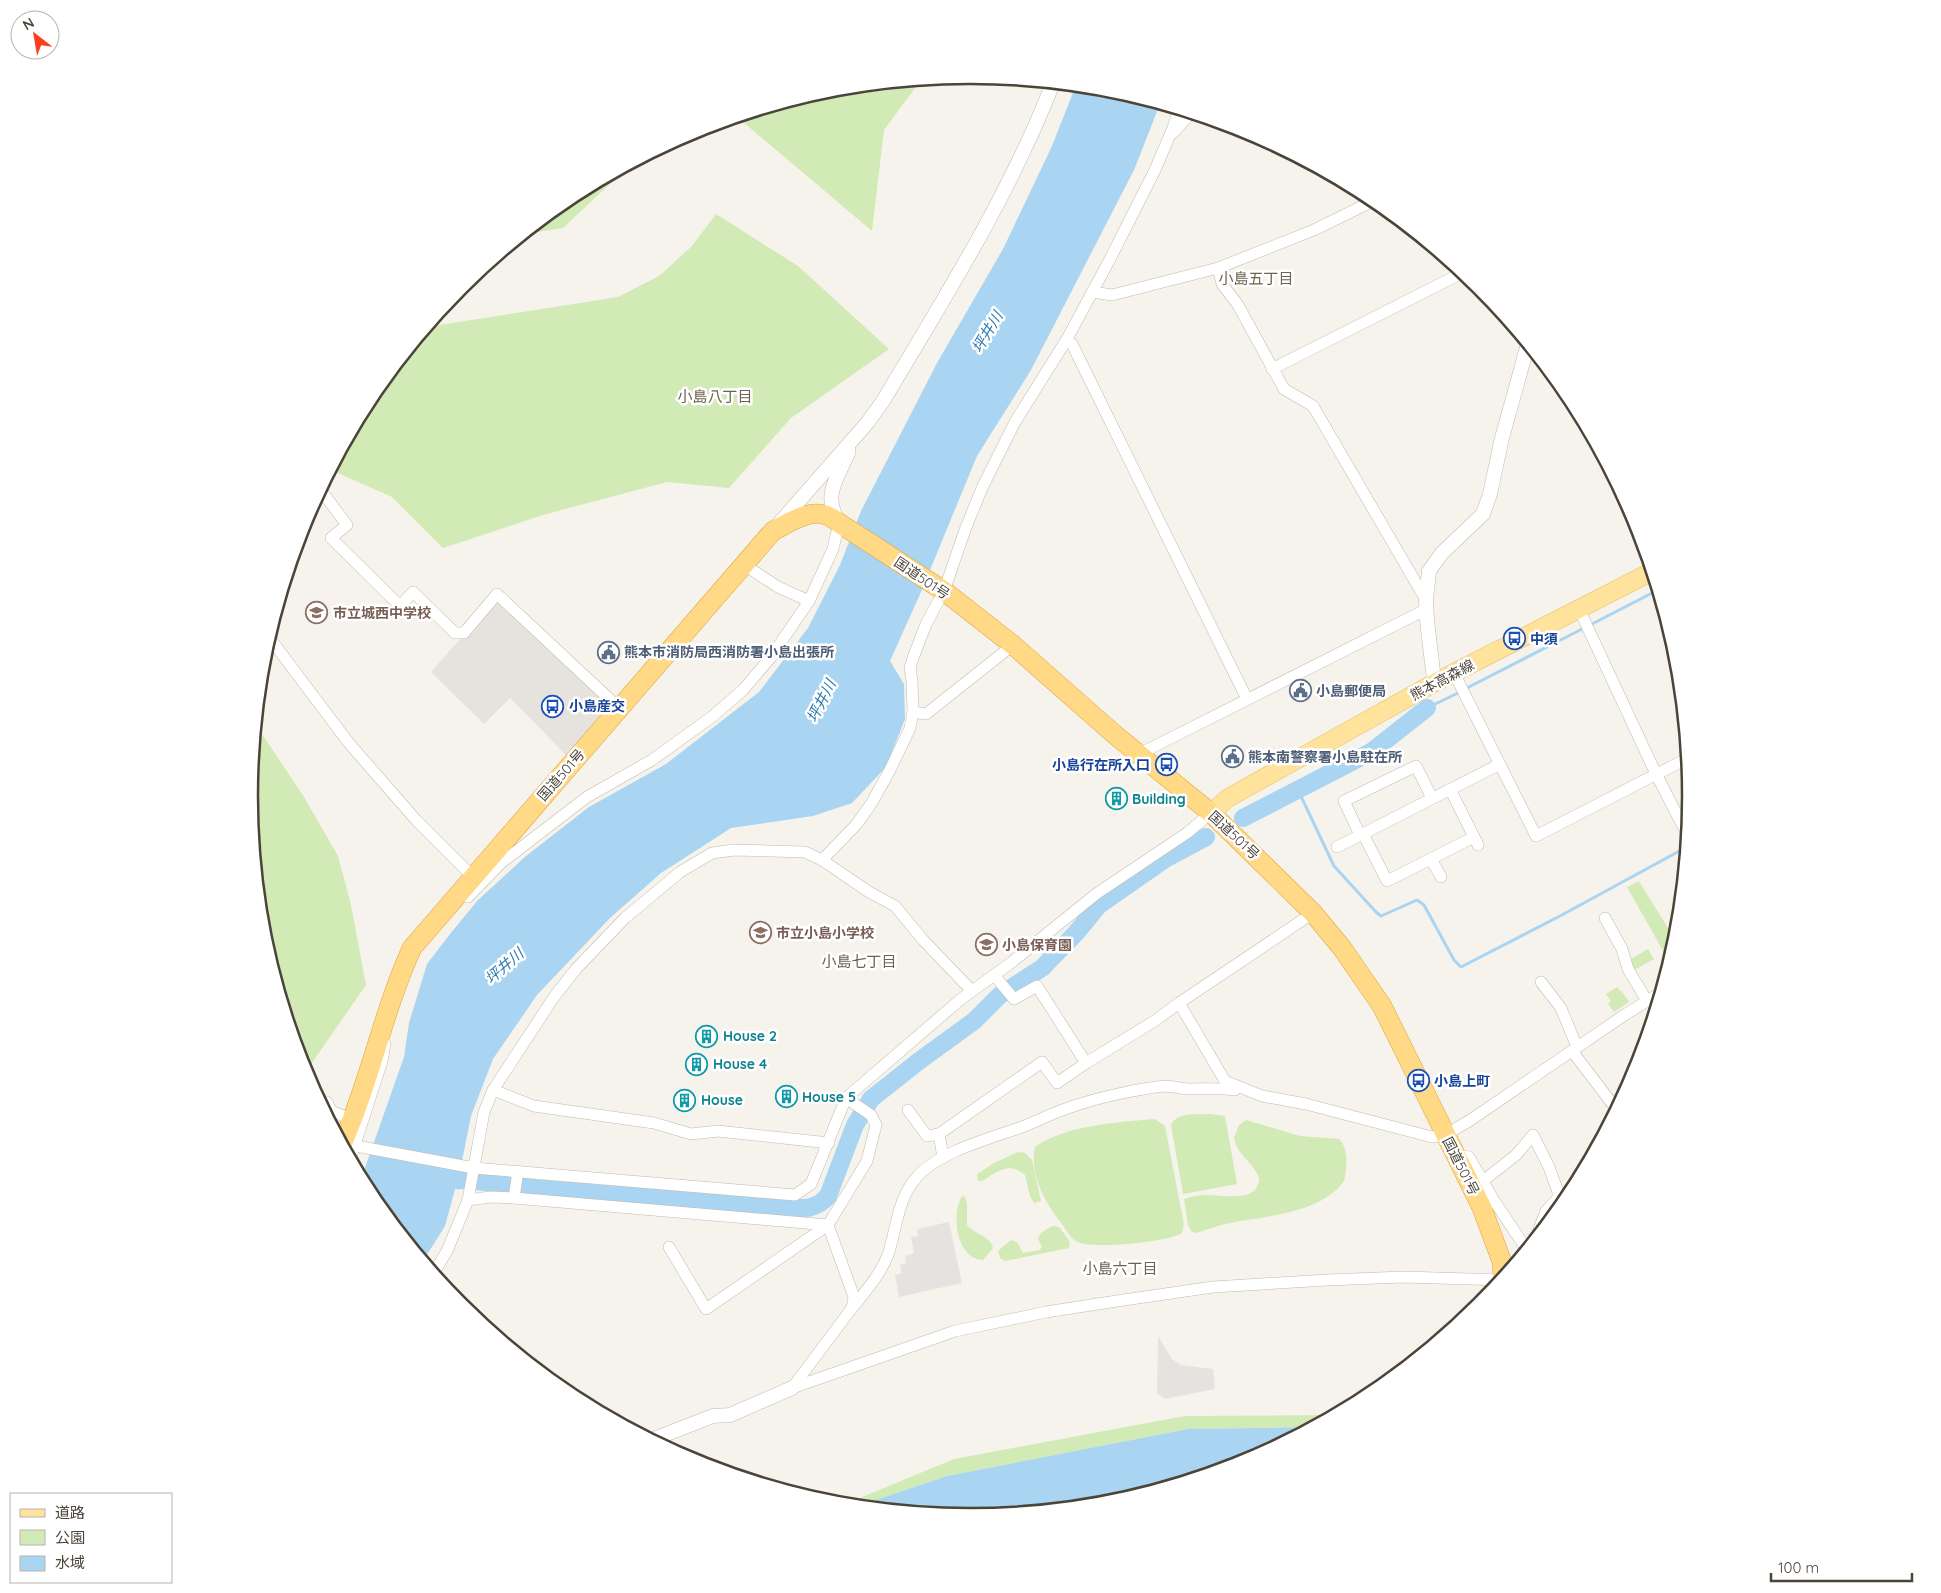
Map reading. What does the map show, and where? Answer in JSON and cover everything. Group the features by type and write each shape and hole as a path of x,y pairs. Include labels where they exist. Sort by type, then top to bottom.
{"highway":[{"name":"国道501号","path":"354,1146 351,1118 384,1026 399,976 412,948 773,531 806,516 818,514 825,515 841,524 941,590 1013,645 1139,754 1211,813 1313,913 1342,948 1382,1006 1482,1208 1502,1262 1502,1270"}],"main road":[{"name":"熊本高森線","path":"1211,813 1228,798 1436,682 1647,574"}],"street":[{"path":"773,531 883,401 1000,201 1029,141 1051,89"},
{"path":"822,860 856,825 871,804 890,770 910,728 914,712 910,668 982,488 1011,430 1067,339 1092,292 1154,172 1177,115"},
{"path":"1169,138 1187,118"},
{"path":"1092,292 1112,295 1218,268 1314,230 1366,204"},
{"path":"1218,268 1222,284 1238,305 1284,389 1313,406 1426,604"},
{"path":"1272,368 1456,276"},
{"path":"1072,344 1247,699"},
{"path":"1436,682 1433,672 1426,604 1429,572 1442,552 1482,514 1490,494 1502,438 1526,351"},
{"path":"848,444 848,453 832,487 832,512 841,524 833,549 809,601 771,657 743,690 713,716 652,760 587,797 502,863 425,945 414,961 394,1017 384,1026 386,1036 382,1061 354,1146 471,1169 518,1171 795,1195 812,1184 846,1098 972,991 1096,894 1187,833 1211,813"},
{"path":"324,496 347,525 331,538 400,606 413,592 455,633 464,632 497,594 619,708"},
{"path":"743,564 778,587 809,601"},
{"path":"1139,754 1426,604"},
{"path":"1579,609 1656,774 1682,824"},
{"path":"274,644 348,742 416,820 473,877"},
{"path":"914,712 926,714 1013,645"},
{"path":"1454,673 1536,836 1682,761"},
{"path":"1337,847 1500,764"},
{"path":"1432,798 1416,766 1344,802 1387,881 1431,859 1476,841 1450,789"},
{"path":"437,1268 447,1251 468,1198 471,1169 484,1112 493,1090 554,997 576,969 625,918 680,872 712,853 734,850 805,852 822,860 869,892 896,906 924,941 972,991"},
{"path":"1431,859 1441,877"},
{"path":"908,1110 927,1136 939,1134 1042,1062 1057,1083 1156,1020 1313,913"},
{"path":"1605,918 1622,949 1628,969 1647,1001"},
{"path":"994,974 1014,999 1037,986 1086,1063"},
{"path":"1541,982 1561,1008 1574,1049 1613,1105"},
{"path":"792,1388 875,1279 888,1255 901,1203 908,1188 924,1170 972,1144 1030,1124 1071,1107 1148,1088 1166,1086 1188,1089 1217,1088 1255,1093 1352,1115 1417,1134 1432,1137 1445,1135 1470,1122 1574,1049 1654,997"},
{"path":"1179,1003 1225,1081 1255,1093"},
{"path":"493,1090 534,1106 654,1123 691,1134 718,1131 829,1143"},
{"path":"669,1247 706,1309 828,1225 867,1161 876,1125 871,1115 846,1098"},
{"path":"327,1102 331,1111 351,1118"},
{"path":"939,1134 944,1158"},
{"path":"1483,1182 1516,1156 1533,1135 1555,1179 1558,1192 1558,1198 1546,1211 1542,1222"},
{"path":"1455,1154 1470,1157 1483,1182 1524,1245"},
{"path":"514,1198 518,1171"},
{"path":"468,1198 514,1198 828,1225"},
{"path":"828,1225 854,1297 852,1308"},
{"path":"658,1437 713,1416 730,1415 792,1388 955,1331 1046,1312 1213,1287 1332,1279 1404,1277 1494,1279"}],"shaded area":[{"path":"497,597 612,708 567,756 510,698 484,724 431,672"},
{"path":"949,1222 962,1283 899,1297 895,1275 902,1273 900,1265 906,1263 905,1256 914,1253 911,1237 918,1236 917,1229"},
{"path":"1158,1336 1172,1359 1181,1365 1213,1369 1215,1389 1165,1399 1157,1393"}],"green space":[{"path":"917,86 884,130 872,231 742,122 831,97"},
{"path":"616,178 563,228 536,232"},
{"path":"716,214 798,266 889,349 791,418 729,488 667,482 543,515 443,548 392,497 336,472 353,440 378,401 405,363 436,326 618,297 659,276 692,246"},
{"path":"261,732 304,797 338,856 351,905 366,985 310,1065 282,981 271,936 264,890 259,843 258,796"},
{"path":"1639,881 1671,932 1665,955 1627,887"},
{"path":"1648,949 1654,959 1634,970 1629,960"},
{"path":"1617,987 1629,1002 1614,1012 1608,1004 1611,1001 1606,994"},
{"path":"1210,1114 1225,1116 1237,1184 1183,1194 1171,1125 1183,1116"},
{"path":"1155,1119 1165,1126 1184,1224 1182,1233 1161,1239 1128,1244 1094,1245 1074,1240 1050,1207 1040,1188 1034,1168 1035,1147 1077,1129 1109,1123"},
{"path":"1246,1120 1300,1136 1339,1139 1346,1153 1344,1181 1334,1192 1307,1207 1291,1212 1226,1224 1196,1233 1192,1232 1188,1225 1184,1199 1203,1195 1243,1196 1255,1190 1258,1184 1259,1178 1257,1173 1240,1152 1234,1138 1239,1125"},
{"path":"1018,1152 1025,1153 1032,1160 1041,1201 1034,1203 1030,1196 1025,1175 1014,1169 1003,1169 982,1181 978,1181 977,1174 994,1163"},
{"path":"962,1196 965,1197 967,1204 967,1225 989,1240 993,1248 983,1260 974,1258 967,1252 958,1234 957,1213"},
{"path":"1052,1226 1060,1228 1070,1242 1069,1248 1005,1261 1000,1258 998,1251 1011,1240 1017,1242 1023,1253 1040,1250 1042,1247 1038,1239 1040,1235"},
{"path":"1325,1415 1302,1427 1188,1429 947,1476 870,1502 856,1500 954,1459 1185,1416"}],"water":[{"name":"坪井川","path":"1073,91 1110,97 1158,109 1134,170 1031,370 977,456 921,592 890,661 904,684 905,719 886,767 852,803 813,816 731,828 661,873 610,918 537,995 493,1059 471,1116 460,1171 445,1226 426,1256 405,1230 364,1170 404,1057 409,1023 427,964 478,900 526,856 589,807 666,764 759,692 808,628 840,565 861,511 937,363 1003,249 1052,146"},
{"path":"1302,1427 1243,1455 1200,1471 1110,1496 1017,1508 924,1508 870,1502 947,1476 1188,1429"}],"waterway":[{"path":"1590,625 1653,593"},
{"path":"1465,689 1584,628"},
{"path":"1427,708 1460,692"},
{"path":"1243,818 1371,752 1427,708"},
{"path":"1298,790 1334,866 1376,912 1381,916 1417,900 1424,905 1454,960 1461,967 1681,850"},
{"path":"434,1181 462,1180 544,1189 794,1208 806,1208 817,1205 828,1196 855,1125 871,1099 974,1021 1000,995 1042,968 1076,933 1099,905 1165,859 1206,837"}],"place":[{"name":"市立城西中学校","path":"317,613"},
{"name":"中須","path":"1514,639"},
{"name":"熊本市消防局西消防署小島出張所","path":"608,652"},
{"name":"小島郵便局","path":"1300,691"},
{"name":"小島産交","path":"553,706"},
{"name":"熊本南警察署小島駐在所","path":"1232,757"},
{"name":"小島行在所入口","path":"1166,765"},
{"name":"Building","path":"1116,799"},
{"name":"市立小島小学校","path":"760,933"},
{"name":"小島保育園","path":"986,945"},
{"name":"House 2","path":"707,1036"},
{"name":"House 4","path":"697,1064"},
{"name":"小島上町","path":"1418,1081"},
{"name":"House 5","path":"786,1097"},
{"name":"House","path":"685,1100"}],"district":[{"name":"小島五丁目","path":"1256,278"},
{"name":"小島八丁目","path":"715,396"},
{"name":"小島七丁目","path":"859,961"},
{"name":"小島六丁目","path":"1120,1268"}]}
